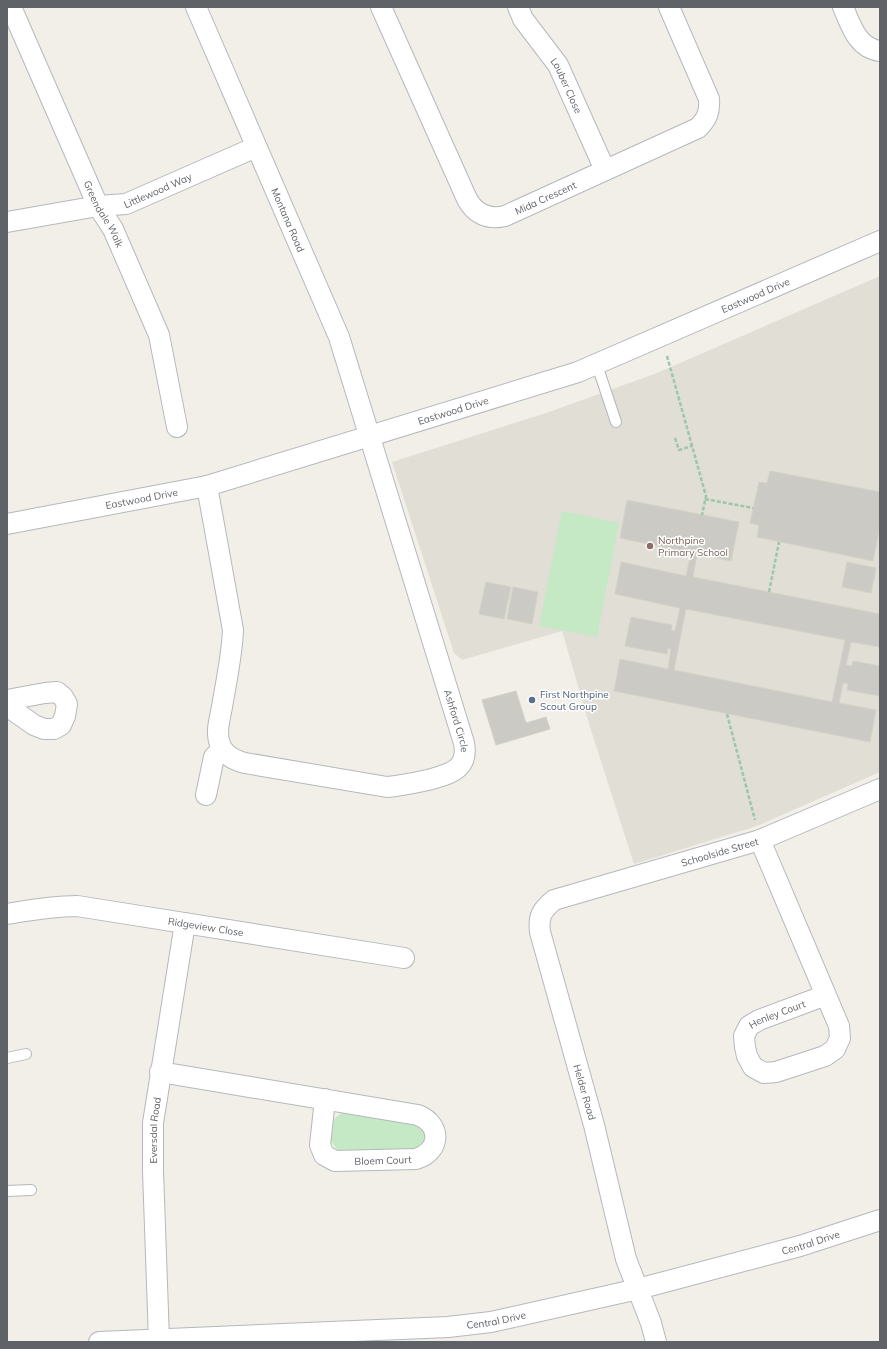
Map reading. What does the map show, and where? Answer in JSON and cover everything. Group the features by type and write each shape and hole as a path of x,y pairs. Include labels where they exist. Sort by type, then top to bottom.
{"street":[{"name":"Greendale Walk","path":"11,7 98,206 113,229 159,335 177,427"},
{"name":"Montana Road","path":"196,7 339,337 369,437"},
{"name":"Mida Crescent","path":"381,7 467,199 475,210 481,214 488,217 497,218 505,216 698,128 704,122 708,114 709,99 669,7"},
{"name":"Louber Close","path":"518,7 523,19 558,65 605,170"},
{"path":"843,7 858,39 871,49 880,51"},
{"name":"Littlewood Way","path":"7,222 98,206 126,204 256,147"},
{"name":"Eastwood Drive","path":"7,524 207,486 556,379 597,365 880,241"},
{"name":"Ashford Circle","path":"222,749 228,756 236,761 387,787 405,786 448,774 456,770 461,765 464,758 464,743 369,437"},
{"path":"206,794 214,757 222,749 218,734 218,726 232,649 233,630 207,486"},
{"path":"7,700 57,692 67,704 65,716 61,725 54,730 44,729 34,724 7,706"},
{"name":"Schoolside Street","path":"554,900 760,840 880,790"},
{"name":"Henley Court","path":"760,840 839,1026 840,1038 835,1049 825,1056 776,1072 764,1073 753,1067 747,1056 745,1048 744,1036 749,1026 759,1020 826,996"},
{"name":"Helder Road","path":"554,900 545,908 541,915 539,922 540,932 594,1125 626,1259 651,1323 656,1342"},
{"name":"Ridgeview Close","path":"7,914 48,907 77,906 404,958"},
{"name":"Eversdal Road","path":"159,1340 152,1148 153,1123 185,923"},
{"name":"Bloem Court","path":"160,1072 324,1099 418,1115 425,1118 434,1129 434,1145 427,1154 416,1159 335,1162 324,1155 320,1145 324,1099"},
{"name":"Central Drive","path":"99,1342 395,1336 491,1322 638,1289 800,1246 880,1220"}],"lane":[{"path":"597,365 616,422"},
{"path":"7,1058 26,1054"},
{"path":"7,1191 31,1190"}],"path":[{"path":"667,355 706,496 702,515"},
{"path":"675,438 679,450 692,446"},
{"path":"705,499 753,508"},
{"path":"769,592 779,542"},
{"path":"727,714 760,840"}],"shaded area":[{"name":"Northpine Primary School","path":"880,276 880,772 757,826 634,864 590,727 562,631 462,660 454,653 392,462 549,412 657,373"}],"green space":[{"path":"562,511 619,523 597,637 539,626"},
{"path":"347,1111 416,1122 424,1128 427,1139 417,1151 341,1152 331,1142 329,1130 335,1119 340,1114"}],"building":[{"path":"770,471 880,492 880,526 873,561 757,537 759,525 750,523 759,482 767,483"},
{"path":"627,500 739,522 731,561 697,554 693,577 880,614 880,647 851,642 846,665 852,666 853,661 880,666 880,696 847,690 848,684 843,683 839,703 876,710 870,742 614,691 620,659 668,669 671,649 668,648 667,654 625,646 631,617 672,625 671,630 675,631 680,608 615,594 621,562 686,576 691,553 620,538","holes":["686,609 845,640 832,702 674,670"]},
{"path":"847,562 876,568 871,593 842,587"},
{"path":"486,582 511,587 504,619 479,614"},
{"path":"513,587 538,592 532,624 507,619"},
{"path":"516,691 526,723 546,717 550,729 496,745 482,700"}],"place":[{"name":"Northpine Primary School","path":"650,546"},
{"name":"First Northpine Scout Group","path":"532,700"}]}
